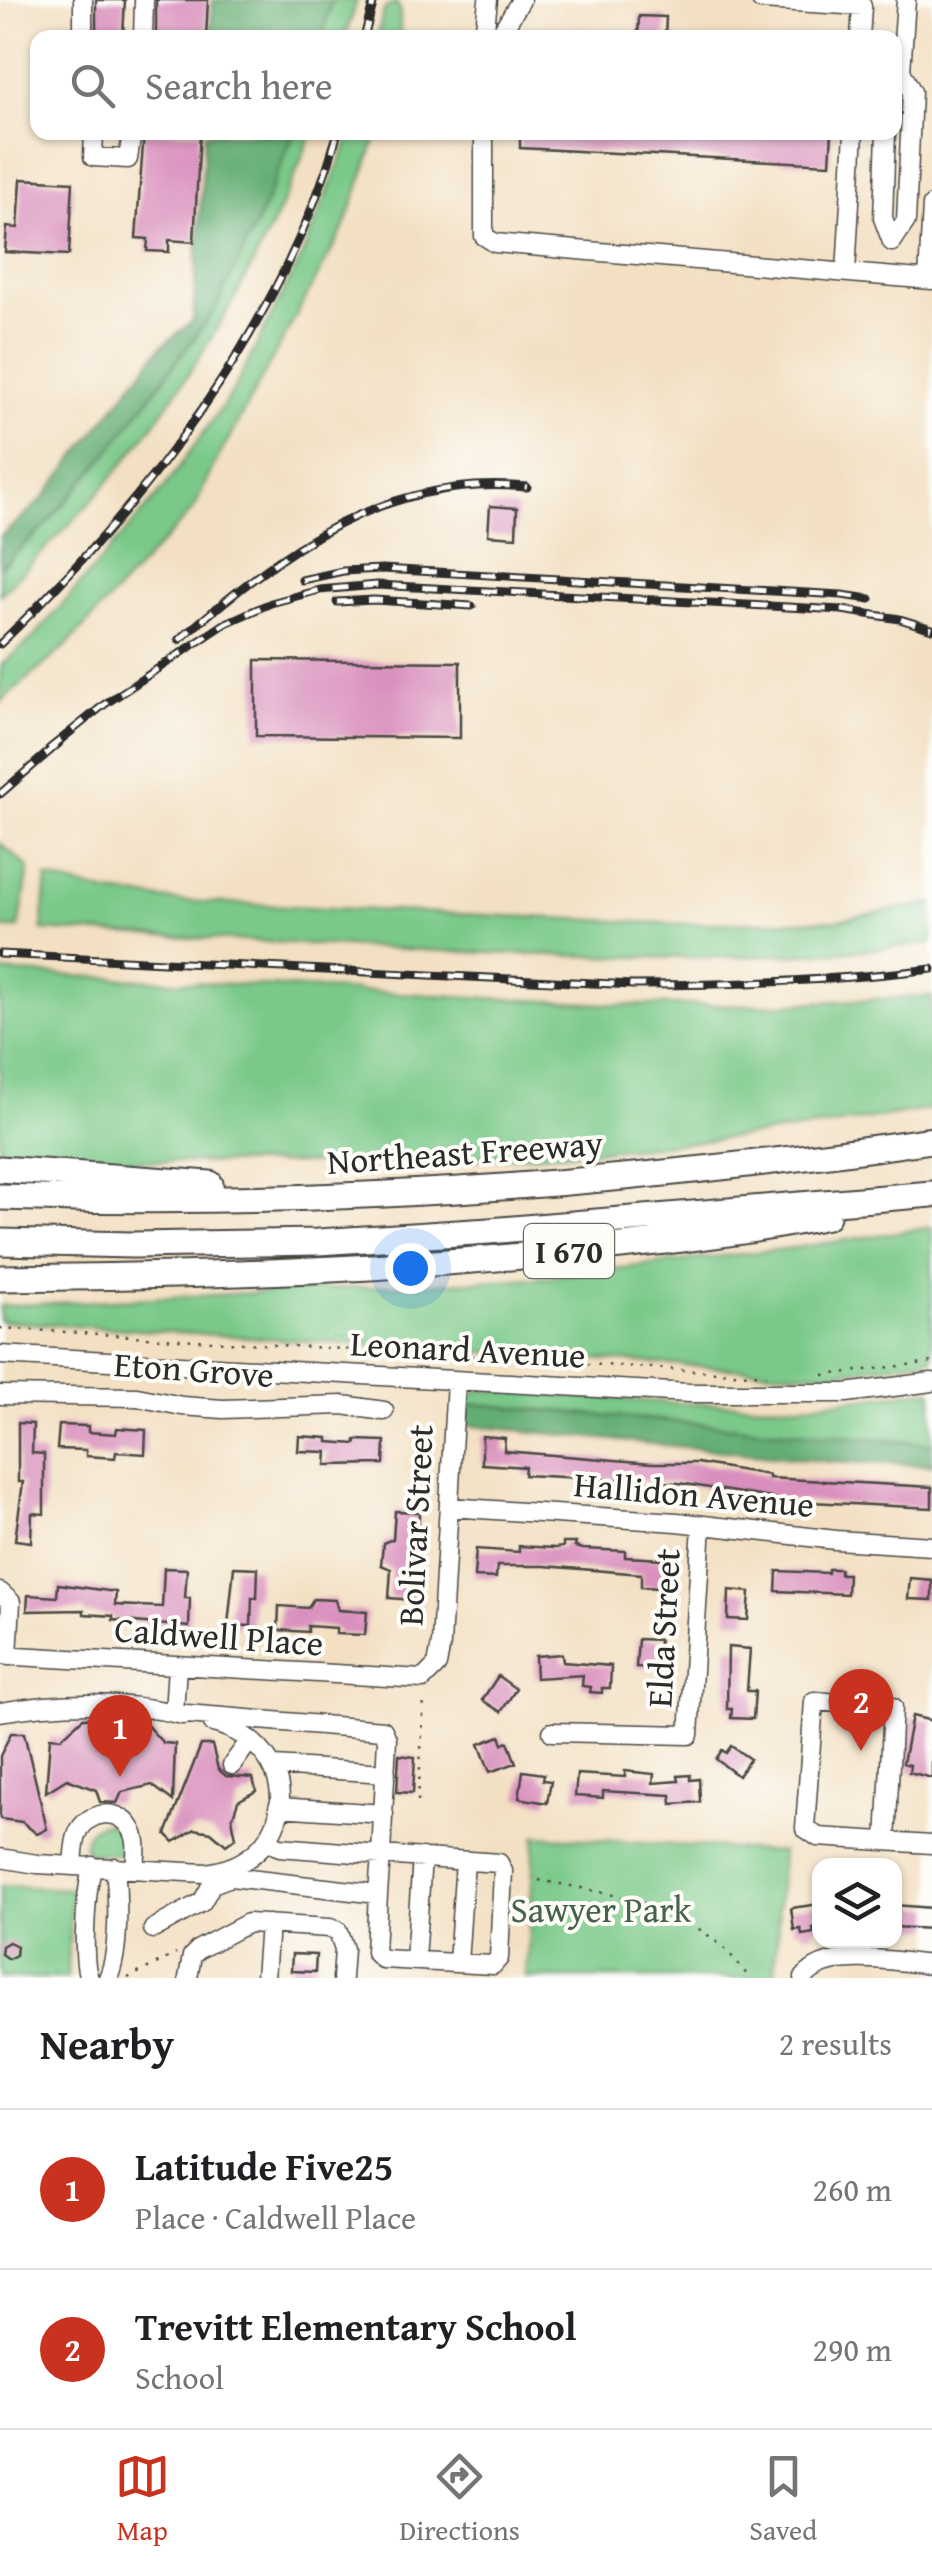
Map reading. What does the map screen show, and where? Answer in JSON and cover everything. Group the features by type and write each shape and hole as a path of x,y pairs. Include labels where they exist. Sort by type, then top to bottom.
{"highway":[{"name":"Northeast Freeway","path":"0,1197 200,1199 374,1195 572,1182 932,1140"},
{"path":"0,1169 374,1195"},
{"path":"0,1242 318,1242 929,1195"},
{"name":"I 670","path":"0,1278 209,1276 455,1263 778,1226 929,1195"},
{"path":"0,1293 103,1289 209,1276"}],"street":[{"path":"83,0 83,30"},
{"path":"143,30 144,0"},
{"path":"488,0 490,30"},
{"path":"495,30 522,0"},
{"path":"761,0 862,6 860,30"},
{"path":"902,38 906,0"},
{"path":"892,242 906,221 912,92 902,81"},
{"path":"93,140 92,157 128,159 131,140"},
{"path":"484,140 484,236 495,243 930,280 932,206"},
{"path":"846,273 854,140"},
{"path":"886,140 883,218 892,242 891,276"},
{"name":"Leonard Avenue","path":"0,1355 765,1394 846,1393 932,1382"},
{"name":"Bolivar Street","path":"428,1675 439,1658 441,1644 456,1381"},
{"name":"Eton Grove","path":"0,1395 137,1397 178,1406 223,1409 343,1405 384,1411"},
{"name":"Hallidon Avenue","path":"449,1507 932,1546"},
{"name":"Elda Street","path":"552,1732 689,1736 702,1525"},
{"path":"0,1592 11,1602 4,1656"},
{"name":"Caldwell Place","path":"4,1656 428,1675"},
{"path":"174,1713 177,1666"},
{"path":"886,1841 893,1707 814,1701 806,1828 818,1837 932,1844"},
{"path":"0,1704 112,1702 228,1727 250,1740 274,1766 278,1807 272,1834 243,1862 227,1870 205,1873 0,1858"},
{"path":"0,1712 74,1703"},
{"path":"174,1713 383,1730 388,1739 384,1814 381,1855 378,1894 375,1952 382,1959 493,1966 498,1958 503,1871 499,1863 422,1858 381,1855 280,1847 266,1841"},
{"path":"232,1765 250,1740"},
{"path":"274,1766 386,1773"},
{"path":"278,1807 384,1814"},
{"path":"74,1865 81,1826 88,1819 108,1814 126,1821 132,1830 136,1841 135,1868"},
{"path":"415,1961 422,1858"},
{"path":"458,1964 465,1860"},
{"path":"89,1978 86,1943 89,1884 94,1866"},
{"path":"108,1978 116,1905 115,1867"},
{"path":"153,1929 202,1902 212,1884 222,1878 378,1894"},
{"path":"188,1978 192,1956 198,1949 248,1923 330,1928 338,1932 344,1948 342,1978"},
{"path":"266,1978 269,1924"},
{"path":"804,1978 821,1964 851,1958 932,1966"}],"path":[{"path":"0,1328 775,1376"},
{"path":"814,1376 932,1362"},
{"path":"418,1801 428,1675"},
{"path":"539,1880 628,1897 686,1918 727,1952 748,1978"}],"green space":[{"path":"213,0 332,0 324,30 211,30"},
{"path":"332,0 357,0 347,30 324,30"},
{"path":"395,2 400,9 400,30 379,30 384,10"},
{"path":"205,140 291,140 213,313 105,457 42,529 0,567 0,537 43,499 161,347 193,321"},
{"path":"291,140 309,140 243,282 186,378 121,467 0,595 0,567 42,529 105,457 213,313"},
{"path":"349,140 376,140 345,226 195,507 66,646 0,702 0,666 33,638 165,487 232,393 300,260"},
{"path":"0,843 29,868 19,928 0,928"},
{"path":"47,878 109,893 180,901 681,924 838,920 932,903 932,943 741,957 614,957 42,930"},
{"path":"0,972 623,1005 762,1005 932,996 932,1109 701,1141 468,1159 233,1163 0,1154"},
{"path":"932,1227 932,1359 840,1372 805,1373 0,1321 0,1306 537,1278"},
{"path":"480,1390 678,1403 801,1405 932,1390 932,1444 474,1404 465,1410 467,1396"},
{"path":"473,1404 932,1444 932,1465 832,1462 465,1425 465,1410"},
{"path":"107,1823 122,1830 128,1845 125,1854 91,1854 85,1848 90,1830"},
{"name":"Sawyer Park","path":"535,1836 782,1852 775,1972 783,1974 781,1978 526,1978"},
{"path":"0,1886 72,1889 67,1978 0,1978"}],"building":[{"path":"96,0 125,0 123,30 96,30"},
{"path":"156,0 208,0 206,30 156,30"},
{"path":"639,16 666,17 665,30 638,30"},
{"path":"143,140 200,140 194,242 169,240 169,252 147,251 148,239 136,238"},
{"path":"520,140 832,140 830,164 520,148"},
{"path":"21,179 73,182 69,255 5,252 7,227 18,228"},
{"path":"490,506 517,508 516,537 488,535"},
{"path":"256,660 460,662 460,738 256,736"},
{"path":"18,1423 33,1424 32,1453 44,1454 44,1514 32,1513 31,1542 15,1540 23,1482 18,1482"},
{"path":"59,1425 88,1426 88,1432 116,1434 117,1428 146,1430 145,1454 116,1452 115,1458 86,1456 86,1450 57,1449"},
{"path":"299,1436 356,1444 356,1440 385,1441 384,1464 326,1465 327,1452 298,1451"},
{"path":"482,1436 505,1438 504,1451 697,1463 769,1478 932,1487 932,1508 790,1501 679,1483 524,1475 525,1467 482,1464"},
{"path":"395,1511 419,1512 418,1542 411,1542 409,1570 415,1570 413,1600 389,1598 391,1569 381,1565 383,1543 393,1539"},
{"path":"563,1543 576,1543 575,1547 583,1549 625,1551 625,1557 663,1559 667,1580 662,1580 661,1588 641,1587 641,1574 544,1566 497,1566 496,1578 474,1577 476,1549 519,1552 519,1546 555,1548 563,1547"},
{"path":"234,1567 258,1568 251,1626 228,1625"},
{"path":"164,1568 187,1569 189,1627 113,1620 113,1616 84,1614 84,1610 27,1611 28,1595 57,1597 58,1584 116,1592 115,1605 162,1607"},
{"path":"828,1569 848,1574 847,1594 776,1591 777,1571 828,1573"},
{"path":"910,1578 932,1580 932,1600 908,1599"},
{"path":"729,1590 750,1592 748,1620 728,1619"},
{"path":"313,1599 335,1600 338,1610 367,1612 365,1635 336,1634 336,1628 308,1626 308,1632 278,1630 279,1606 308,1608"},
{"path":"638,1639 659,1640 657,1668 636,1667"},
{"path":"728,1647 750,1649 747,1691 755,1691 753,1719 731,1718 732,1709 727,1709"},
{"path":"562,1654 563,1662 611,1666 610,1688 602,1688 602,1693 590,1692 591,1687 582,1686 583,1675 536,1678 535,1656"},
{"path":"498,1676 516,1689 501,1712 482,1700"},
{"path":"912,1716 932,1721 932,1778 909,1772 910,1765 903,1763"},
{"path":"83,1718 142,1720 163,1743 175,1744 173,1801 152,1785 122,1792 117,1803 100,1802 96,1790 67,1779 46,1792 50,1737 61,1738"},
{"path":"11,1733 24,1733 47,1829 37,1834 22,1822 0,1819 0,1756"},
{"path":"500,1736 503,1744 508,1742 516,1763 490,1772 479,1744"},
{"path":"201,1745 212,1745 218,1769 226,1776 253,1778 256,1791 238,1801 232,1819 236,1838 226,1845 211,1832 195,1829 174,1842 166,1834"},
{"path":"731,1746 750,1759 738,1776 716,1759"},
{"path":"399,1755 415,1757 413,1793 397,1792"},
{"path":"523,1771 544,1774 543,1780 551,1781 547,1803 519,1798"},
{"path":"625,1771 654,1774 653,1783 679,1781 678,1776 690,1775 690,1780 699,1779 700,1802 672,1804 671,1795 603,1791 603,1798 575,1796 577,1774 625,1777"},
{"path":"812,1905 812,1933 802,1935 801,1929 794,1930 791,1908"},
{"path":"902,1906 932,1908 932,1929 902,1927"},
{"path":"9,1942 17,1946 16,1955 8,1959 1,1954 2,1946"},
{"path":"292,1954 316,1955 315,1972 291,1971"}],"railway":[{"path":"366,30 374,0"},
{"path":"0,644 105,533 202,409 245,343 282,274 314,204 335,140"},
{"path":"179,640 297,549 381,506 427,492 475,486 527,487"},
{"path":"302,580 343,571 382,569 870,599"},
{"path":"49,749 105,704 226,623 271,603 319,590 377,585 842,610 900,619 932,629"},
{"path":"337,602 374,600 472,606"},
{"path":"0,794 59,743"},
{"path":"0,954 633,985 783,981 932,969"}],"place":[{"name":"Trevitt Elementary School","path":"861,1751"},
{"name":"Latitude Five25","path":"120,1777"}]}
